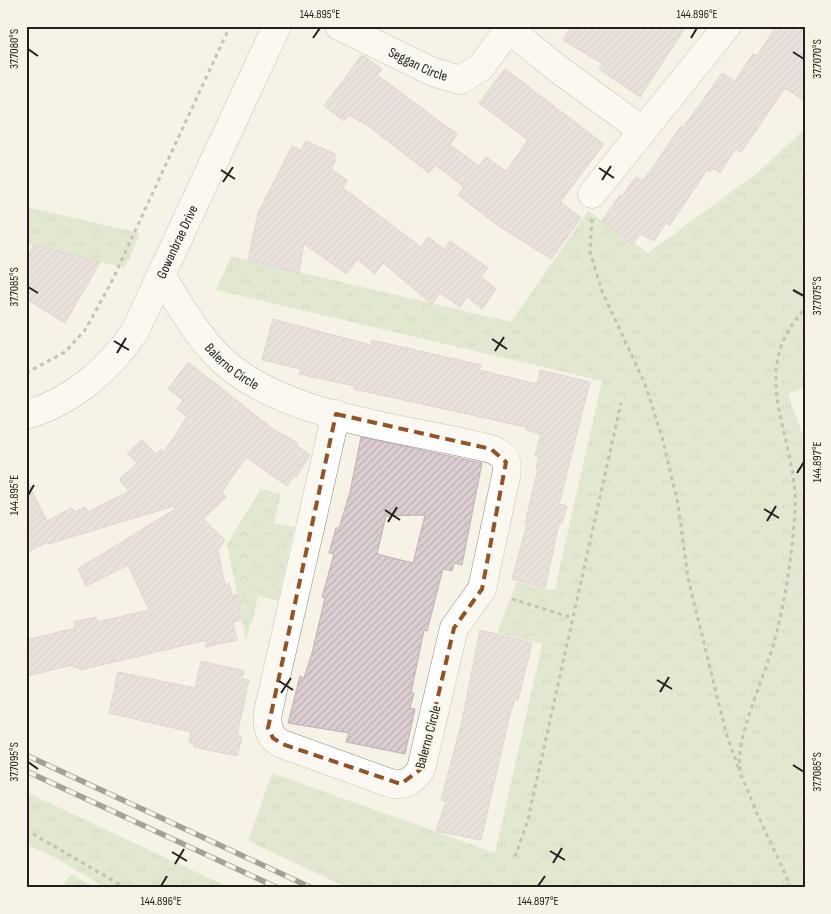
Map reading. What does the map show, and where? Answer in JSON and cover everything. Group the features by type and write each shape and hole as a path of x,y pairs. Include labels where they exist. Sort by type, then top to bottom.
{"street":[{"name":"Gowanbrae Drive","path":"26,415 74,393 99,374 134,331 277,26"},
{"name":"Seggan Circle","path":"338,26 433,72 460,80 481,67 511,28 558,69 642,130"},
{"path":"592,194 726,26"},
{"name":"Balerno Circle","path":"161,276 214,352 231,368 278,395 336,414 491,449 503,455 507,466 484,584 480,593 454,628 421,769 411,781 397,785 282,744 273,738 268,728 268,712 336,414"}],"path":[{"path":"26,373 65,352 85,330 111,283 230,26"},
{"path":"592,194 594,209 590,228 590,252 602,291 645,384 662,437 678,504 688,578 726,733 758,820 791,888"},
{"path":"739,770 742,737 775,639 793,543 796,505 793,480 775,392 777,362 782,342 789,329 805,309"},
{"path":"515,857 527,823 621,403"},
{"path":"512,599 574,618"},
{"path":"26,830 126,888"}],"highlighted area":[{"path":"336,414 491,449 506,462 482,589 454,628 421,769 401,784 282,744 273,738 268,728"}],"green space":[{"path":"805,129 805,388 788,394 805,441 805,888 348,888 248,841 272,773 495,853 602,381 216,290 231,256 511,322 588,211 648,253 757,173"},
{"path":"26,207 140,233 125,268 26,244"},
{"path":"261,489 281,494 274,523 294,527 278,601 258,596 246,641 227,544"},
{"path":"517,582 556,591 543,644 497,633"},
{"path":"26,792 230,888 106,888 54,857 26,844"},
{"path":"71,874 95,888 61,888"}],"building":[{"path":"572,26 686,26 640,97 599,69 603,64 563,40"},
{"path":"776,26 805,26 805,101 785,88 741,152 735,149 720,173 713,168 710,172 707,170 670,225 666,223 654,241 640,234 633,244 602,221 620,195 622,196 636,177 643,181 681,126 683,128 722,73 735,81 753,54 757,56"},
{"path":"362,55 382,69 377,75 457,134 450,145 479,166 486,157 506,171 528,140 479,103 505,69 604,144 560,202 581,218 551,259 496,224 458,195 464,187 435,165 429,173 368,126 349,115 344,121 324,106"},
{"path":"306,141 335,154 335,162 331,169 347,180 343,188 421,247 428,237 444,249 450,241 488,268 481,277 496,289 482,309 467,297 460,307 440,293 432,304 383,263 375,274 357,259 347,274 304,244 299,273 248,260 258,213 292,146 301,150"},
{"path":"34,245 100,262 65,323 26,299 26,258"},
{"path":"273,319 371,345 372,340 481,365 479,370 537,384 540,370 590,382 559,504 567,506 562,523 559,523 545,588 512,579 527,524 525,523 538,469 536,468 539,457 535,455 541,434 526,430 526,427 354,389 355,386 299,374 301,369 262,360"},
{"path":"188,362 273,429 298,443 296,445 310,455 296,477 294,476 287,486 246,457 222,492 226,497 203,519 225,540 218,550 225,585 229,583 232,595 237,595 241,620 233,622 237,640 205,647 207,640 80,670 78,667 74,668 73,665 26,676 26,640 75,628 74,622 96,617 97,622 149,610 128,565 86,586 78,569 175,509 174,506 48,544 47,542 26,553 26,479 47,521 72,508 75,512 85,507 88,512 129,491 119,480 137,463 127,453 142,440 156,454 161,449 164,452 187,417 177,409 183,400 168,389"},
{"path":"361,437 482,463 462,565 454,563 452,571 443,569 427,631 424,630 411,693 414,693 410,708 415,709 405,754 346,742 349,733 288,723 300,676 304,678 312,653 325,598 322,597 334,554 329,553 336,528 339,528 350,492","holes":["425,515 413,563 377,554 386,516"]},
{"path":"480,630 532,643 518,700 515,699 510,714 481,840 436,831 446,801 441,800 462,721"},
{"path":"201,661 244,671 242,679 249,680 237,735 242,737 237,756 194,747 194,744 189,742 191,732 109,713 118,672 195,688"}],"railway":[{"path":"26,755 312,888"},
{"path":"26,771 278,888"}]}
